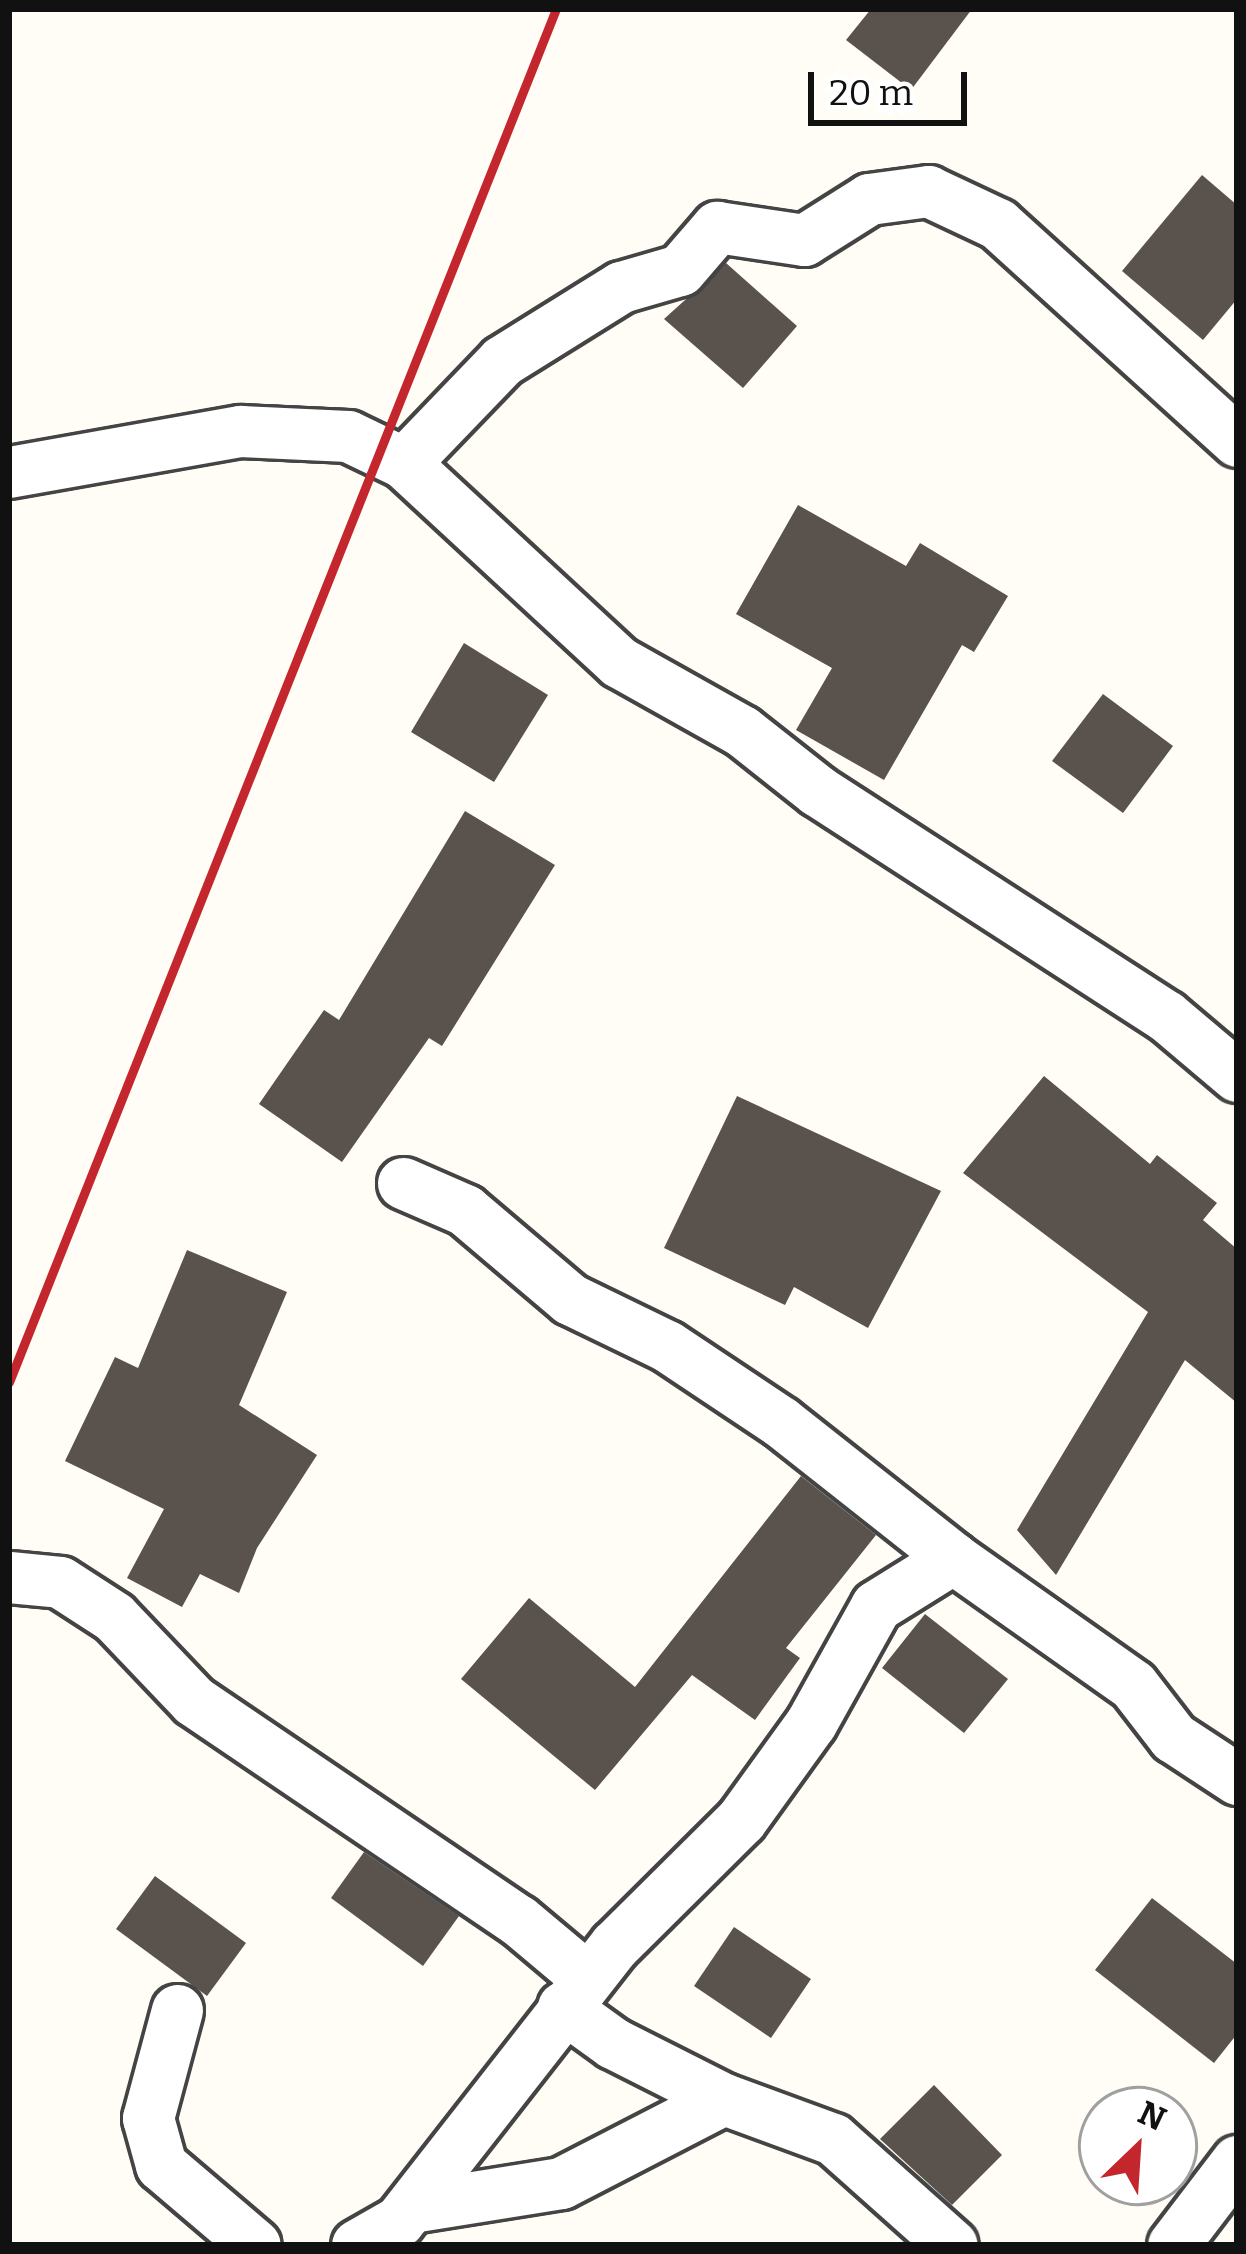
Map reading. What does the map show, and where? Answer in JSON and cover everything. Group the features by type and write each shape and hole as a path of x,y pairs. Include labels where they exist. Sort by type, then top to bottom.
{"street":[{"path":"404,463 502,361 621,287 680,270 717,227 804,240 869,200 928,191 998,224 1237,441"},
{"path":"9,472 240,430 348,436 404,463 619,662 742,731 818,790 1166,1016 1237,1076"},
{"path":"404,1184 465,1210 570,1299 668,1346 782,1422 953,1558 1133,1684 1173,1737 1237,1779"},
{"path":"357,2245 411,2207 575,1992 741,1820 811,1723 876,1606 953,1558"},
{"path":"9,1577 60,1582 114,1617 194,1701 518,1920 613,2043 724,2099 833,2138 952,2245"},
{"path":"176,2010 148,2118 161,2165 255,2245"},
{"path":"411,2207 561,2183 724,2099"},
{"path":"1173,2245 1237,2161"}],"building":[{"path":"871,9 972,9 911,90 846,40"},
{"path":"1202,175 1237,205 1237,299 1203,340 1122,271"},
{"path":"726,263 797,326 743,388 664,319"},
{"path":"798,505 906,566 920,543 1008,596 974,652 962,645 884,780 796,730 832,668 736,614"},
{"path":"464,643 548,695 494,782 411,732"},
{"path":"1103,694 1173,746 1123,813 1052,761"},
{"path":"465,811 555,865 442,1046 429,1038 342,1162 259,1104 324,1010 339,1020"},
{"path":"1044,1076 1150,1164 1157,1155 1217,1203 1203,1220 1237,1249 1237,1403 1185,1360 1056,1575 1017,1530 1148,1312 963,1173"},
{"path":"737,1096 941,1191 868,1328 794,1287 785,1305 664,1248"},
{"path":"187,1250 287,1292 239,1405 317,1455 257,1548 239,1593 200,1574 182,1607 127,1578 164,1509 65,1461 115,1357 138,1368"},
{"path":"801,1476 876,1535 786,1648 800,1658 755,1720 692,1675 595,1790 461,1679 529,1598 635,1687"},
{"path":"925,1614 1008,1679 964,1733 882,1668"},
{"path":"364,1852 459,1916 423,1966 331,1898"},
{"path":"155,1876 246,1943 207,1996 116,1929"},
{"path":"1152,1898 1237,1964 1237,2034 1214,2063 1095,1970"},
{"path":"734,1927 811,1979 771,2038 694,1986"},
{"path":"934,2085 1002,2155 952,2205 880,2139"}],"railway":[{"path":"9,1382 556,9"}]}
